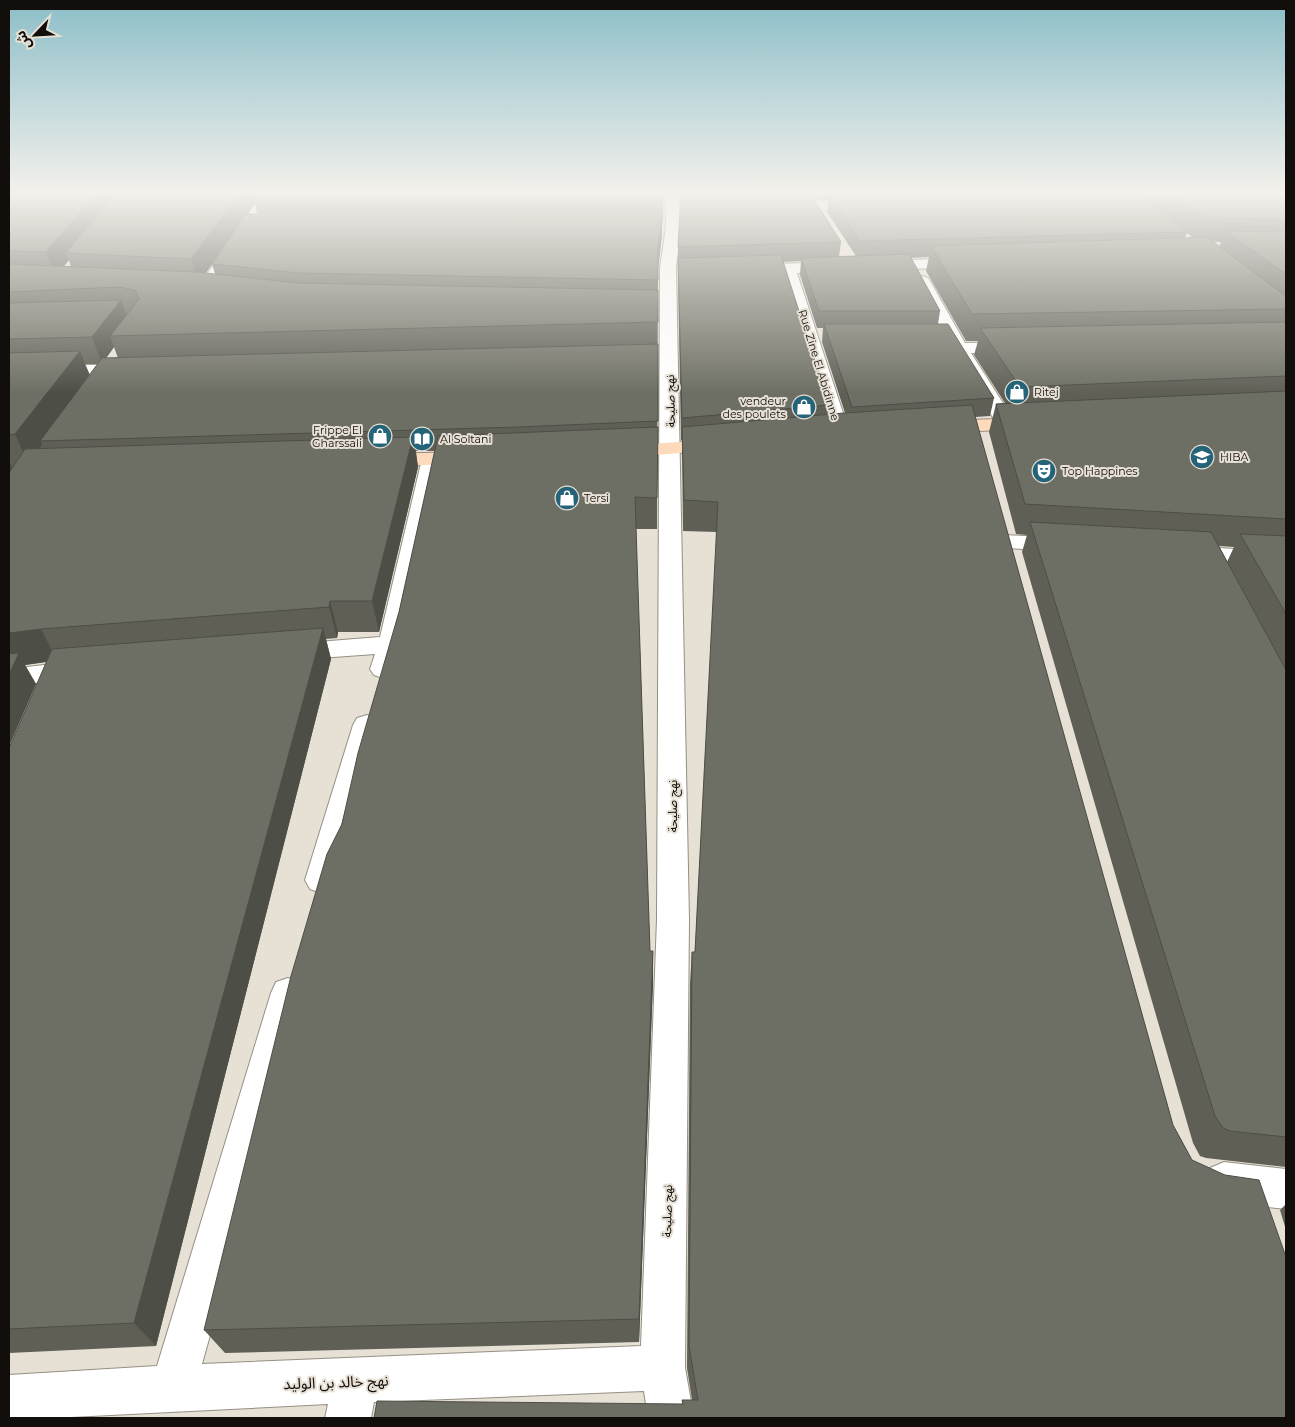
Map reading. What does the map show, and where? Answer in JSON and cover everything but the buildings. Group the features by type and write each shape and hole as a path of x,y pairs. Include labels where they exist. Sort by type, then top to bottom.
{"street":[{"path":"204,290 224,261"},
{"name":"نهج صليحة","path":"671,1418 663,1368 673,919 671,449 660,356 660,309 678,272 676,261"},
{"path":"728,270 853,263 913,265 981,262"},
{"path":"913,265 956,342 1007,425"},
{"name":"Rue Zine El Abidinne","path":"788,268 840,434"},
{"path":"167,289 204,290 223,293"},
{"path":"809,335 828,335"},
{"path":"932,335 956,342 1030,347"},
{"path":"9,373 145,370"},
{"path":"917,429 979,439 1007,425 1047,423"},
{"path":"605,452 740,443"},
{"path":"364,461 491,457"},
{"path":"312,911 391,644 432,459"},
{"path":"1005,542 1082,547"},
{"path":"1168,552 1286,559"},
{"path":"1207,554 1221,580"},
{"path":"273,654 391,644"},
{"path":"9,678 106,667"},
{"path":"46,697 57,672"},
{"path":"173,1388 296,968"},
{"path":"1193,1175 1202,1180 1268,1187 1262,1222"},
{"name":"نهج خالد بن الوليد","path":"9,1398 173,1388 352,1400 663,1368"}],"place":[{"name":"Ritej","path":"1017,392"},
{"name":"vendeur des poulets","path":"804,407"},
{"name":"Frippe El Gharssali","path":"380,436"},
{"name":"Al Soltani","path":"422,439"},
{"name":"HIBA","path":"1202,457"},
{"name":"Top Happines","path":"1044,471"},
{"name":"Tersi","path":"567,498"}]}
